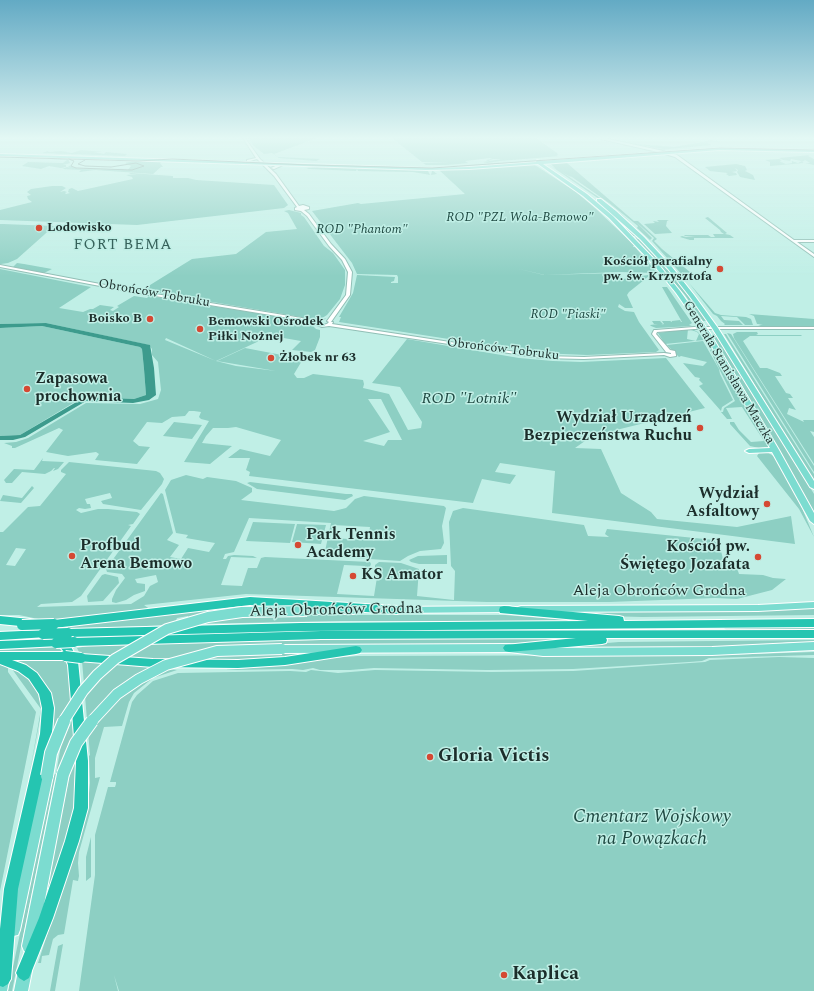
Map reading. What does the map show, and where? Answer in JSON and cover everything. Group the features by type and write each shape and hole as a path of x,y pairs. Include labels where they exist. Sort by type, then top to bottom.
{"highway":[{"path":"0,626 92,621 213,604 250,601 398,610"},
{"path":"504,610 673,625 814,624"},
{"path":"0,620 23,622 44,628 57,635 69,651 73,658 75,672 82,760 82,796 77,824 46,918 24,973"},
{"name":"Aleja Obrońców Grodna","path":"0,645 56,643 71,637 317,627 673,625"},
{"name":"Aleja Obrońców Grodna","path":"0,636 43,634 71,637 655,635"},
{"path":"509,648 655,635 814,634"},
{"path":"0,656 65,656 169,664 238,664 285,661 356,650"},
{"path":"0,660 22,668 33,676 45,693 48,708 46,734 11,889 2,985"}],"main road":[{"name":"Generała Stanisława Maczka","path":"570,184 595,203 631,237 654,262 704,328 806,503 814,521"},
{"name":"Generała Stanisława Maczka","path":"575,184 601,201 631,227 670,268 715,328 814,488"},
{"path":"749,451 775,450"},
{"name":"Aleja Obrońców Grodna","path":"2,985 51,753 61,726 83,690 97,675 115,659 132,647 167,629 208,617 242,612 600,608 758,608 814,605"},
{"path":"21,991 63,774 76,743 88,726 117,694 166,665 217,651 246,649 356,650 509,648 543,652 712,651 814,646"}],"street":[{"path":"281,184 298,207 297,209 304,209"},
{"path":"285,184 330,246 344,260 350,272 348,295 326,322"},
{"path":"714,184 814,256"},
{"path":"794,241 814,241"},
{"name":"Obrońców Tobruku","path":"0,266 137,292 542,357 584,358 666,352 654,332 663,329 704,328"},
{"path":"704,328 814,328"}],"green space":[{"path":"109,184 274,185 288,205 284,208 137,225 0,220 0,210 32,202 27,196 31,195 27,192 31,189 62,186 66,188 60,192 67,192 65,193 66,194 70,193 68,192 69,189 72,188 78,191"},
{"path":"454,184 564,184 576,192 634,245 633,247 635,247 657,273 620,272 545,275 617,273 623,279 648,275 649,276 627,295 633,308 625,308 619,304 618,307 625,311 634,312 639,322 659,350 656,352 587,355 539,353 339,322 341,317 339,317 353,293 357,275 395,277 394,281 391,283 398,283 398,277 397,275 357,274 352,263 312,211 358,203 361,204 465,194"},
{"path":"570,184 572,184 610,210 640,238 633,236 612,216"},
{"path":"578,184 580,184 603,200 632,223"},
{"path":"582,184 592,184 634,221 638,221 657,239 654,241 662,249 696,277 684,277 652,241 654,238 636,222 652,238 650,240 637,228 638,226"},
{"path":"289,210 301,213 324,246 333,253 345,270 345,285 340,299 327,315 319,320 299,318 307,318 142,290 192,259 236,254 266,232 297,229 288,213 284,211"},
{"path":"708,217 727,233 725,234 734,238 694,238 694,240 690,240 680,237 695,237 684,235 708,235 715,237 713,234 724,234 705,218"},
{"path":"657,220 669,220 667,221 666,226 672,233 655,234 644,224 655,223 653,221 659,222"},
{"path":"0,224 54,226 17,259 8,263 0,264"},
{"path":"634,237 641,239 664,264 708,321 703,321 685,295"},
{"path":"17,263 52,269 44,273 13,267"},
{"name":"ROD \"Lotnik\"","path":"0,269 91,287 59,308 83,312 100,305 114,307 110,310 113,311 119,307 117,306 134,296 147,298 149,296 299,320 298,323 312,325 316,329 320,330 320,337 315,350 311,352 292,350 301,341 272,336 272,332 269,332 257,342 216,361 236,366 276,371 217,361 245,348 303,359 294,374 297,378 304,378 313,374 363,380 363,388 389,394 408,430 421,428 422,422 400,387 372,383 407,339 519,358 553,361 581,362 666,358 705,408 592,436 575,448 601,449 621,493 651,512 657,519 737,527 791,516 795,544 552,513 555,471 500,463 495,472 516,475 510,484 482,479 473,503 249,476 250,472 246,470 250,458 228,458 240,449 270,456 281,440 236,427 213,428 206,436 202,443 232,446 210,464 184,462 209,421 199,417 201,412 194,411 189,411 185,416 172,417 162,423 147,422 133,441 139,446 150,447 137,464 95,460 99,454 96,452 68,456 46,452 63,430 59,428 12,448 12,446 4,443 16,442 28,438 86,403 140,404 158,399 161,390 158,362 152,355 152,349 149,345 46,323 0,324","holes":["166,338 216,361 165,340","368,399 381,399 402,440 388,440 384,446 363,441 390,432"]},
{"path":"689,283 715,313 721,315 746,317 751,319 753,325 745,325 737,317 721,316 724,320 739,321 743,325 724,325 725,324 717,316 713,314"},
{"path":"662,287 667,287 692,323 689,325 692,326 656,328 650,325 658,324 654,324 652,321 660,321 663,324 661,325 664,324 662,321 672,322 680,320 682,322"},
{"path":"749,314 814,319 814,327 761,326 758,325 763,324 757,324 754,316"},
{"path":"42,326 140,347 142,349 146,395 134,399 83,397 20,435 0,436 0,328"},
{"path":"688,329 687,339 695,341 665,344 658,333"},
{"path":"691,330 698,332 704,340 696,341 699,334"},
{"path":"737,332 757,332 758,334 756,335 802,336 750,336 743,341 760,368 767,368 780,373 782,376 775,376 786,393 790,394 793,398 788,398 796,410 789,408 787,414 804,422 803,420 814,420 814,432 810,431 814,437 814,464 734,338 733,334"},
{"path":"727,333 731,334 814,466 814,472"},
{"path":"709,334 715,334 814,494 814,512"},
{"path":"724,334 726,334 814,474 814,482"},
{"path":"703,341 719,369 733,400 722,407 721,411 699,386 703,384 699,380 700,378 695,377 683,363 703,366 707,362 681,356 679,357 667,345"},
{"path":"712,349 768,444 768,447 759,448 750,446 730,424 730,422 734,422 739,430 751,442 764,441 742,407 726,408 732,419 727,419 721,412 723,412 724,408 735,401 710,350"},
{"path":"174,422 202,425 192,439 163,436"},
{"path":"767,452 775,457 802,508 814,537 799,509 757,456 759,453"},
{"path":"43,458 42,461 64,462 58,469 53,471 54,468 45,474 22,472 12,483 6,483 4,480 14,469 34,470"},
{"path":"69,462 156,471 160,473 164,479 162,484 141,510 103,504 101,501 112,498 110,493 85,499 87,504 90,504 91,508 79,508 76,510 81,513 98,509 108,509 137,512 140,514 133,524 128,525 131,526 81,596 72,602 41,604 37,607 131,604 144,596 150,586 158,582 156,575 135,579 137,583 145,584 145,591 116,603 112,602 112,599 116,590 125,578 122,574 107,572 106,569 161,493 163,494 173,533 167,540 179,545 170,557 181,559 188,548 209,552 215,543 186,538 188,535 176,533 165,490 171,480 186,475 203,479 207,477 236,481 252,488 252,492 241,500 334,511 346,508 355,499 364,496 444,506 446,508 442,526 444,543 441,549 420,551 400,561 324,556 331,523 249,518 234,552 225,554 223,559 234,555 253,556 257,558 231,557 221,585 242,586 248,568 257,568 261,558 265,557 370,562 371,564 369,569 365,569 365,566 344,565 337,594 374,596 378,571 375,570 375,565 379,562 401,563 419,569 417,596 454,600 455,571 451,566 449,522 453,511 463,508 584,525 588,536 609,537 605,534 607,529 714,540 715,542 719,543 725,567 737,568 739,574 763,575 773,578 786,579 772,590 737,599 715,598 609,602 487,602 246,594 144,605 151,610 48,621 19,615 0,615 0,532 3,532 28,507 40,506 66,474 61,472 61,470","holes":["333,525 370,527 368,540 330,538","16,548 26,549 15,566 6,565"]},
{"path":"250,482 352,494 353,496 345,500 257,489 247,483"},
{"path":"32,486 34,488 21,503 0,501 3,495 22,498"},
{"path":"253,522 295,524 290,543 246,541"},
{"path":"297,524 326,525 321,544 292,542"},
{"path":"447,555 447,564 419,564 409,560 418,556"},
{"path":"105,574 118,577 119,583 103,601 88,602 87,596 102,575"},
{"path":"271,604 307,615 505,615 579,621 343,621 189,624 188,616 177,618 174,625 64,629 59,626 223,606"},
{"path":"814,608 814,615 642,617 604,616 569,612 766,611"},
{"path":"814,626 814,629 726,630 724,628"},
{"path":"655,628 657,631 72,639 71,636 240,631"},
{"path":"365,639 566,639 508,644 282,653 322,653 258,660 160,660 80,654 77,648 88,646"},
{"path":"814,640 814,642 790,642 739,648 559,647 619,642"},
{"path":"60,647 64,653 0,654 0,650"},
{"path":"814,652 814,655 709,658 702,661 573,669 487,670 374,668 320,670 313,668 303,670 225,670 287,665 331,658 358,656 723,655"},
{"name":"Cmentarz Wojskowy na Powązkach","path":"779,657 814,658 814,991 119,991 114,975 118,991 79,991 95,875 95,835 108,787 115,787 116,784 116,782 110,782 132,702 137,695 153,681 178,673 306,672 311,670 338,673 375,670 492,672 573,671 705,662 710,660"},
{"path":"8,659 68,660 71,699 59,718 52,735 38,781 46,687"},
{"path":"82,661 177,670 153,678 134,693 129,702 122,726 104,727 95,758 95,778 100,777 79,852 79,876 78,881 73,880 64,934 58,935 53,939 49,955 42,956 41,963 38,963 88,804 90,755"},
{"path":"0,665 8,667 8,672 36,712 0,891"},
{"path":"12,669 23,674 35,687 40,697 42,708 29,777 41,709"},
{"path":"73,718 74,736 56,774 61,745"},
{"path":"76,761 75,808 41,914 70,773 73,764"},
{"path":"56,774 12,991 8,991 53,775"},
{"path":"91,837 91,877 86,881 86,857"},
{"path":"63,944 55,991 50,991 58,946"}],"shaded area":[{"path":"46,323 150,345 154,368 156,395 149,400 133,403 86,401 25,437 13,440 0,440 0,436 20,435 85,397 134,399 146,395 142,349 140,347 42,326 0,328 0,324"}],"place":[{"name":"Lodowisko","path":"39,228"},
{"name":"Kościół parafialny pw. św. Krzysztofa","path":"720,269"},
{"name":"Boisko B","path":"150,319"},
{"name":"Bemowski Ośrodek Piłki Nożnej","path":"200,329"},
{"name":"Żłobek nr 63","path":"271,358"},
{"name":"Zapasowa prochownia","path":"27,389"},
{"name":"Wydział Urządzeń Bezpieczeństwa Ruchu","path":"700,428"},
{"name":"Wydział Asfaltowy","path":"767,504"},
{"name":"Park Tennis Academy","path":"298,545"},
{"name":"Profbud Arena Bemowo","path":"72,556"},
{"name":"Kościół pw. Świętego Jozafata","path":"758,557"},
{"name":"KS Amator","path":"353,576"},
{"name":"Gloria Victis","path":"430,757"},
{"name":"Kaplica","path":"504,975"}],"district":[{"name":"FORT BEMA","path":"123,246"}],"park label":[{"name":"ROD \"PZL Wola-Bemowo\"","path":"520,218"},
{"name":"ROD \"Phantom\"","path":"362,230"},
{"name":"ROD \"Piaski\"","path":"568,315"}]}
